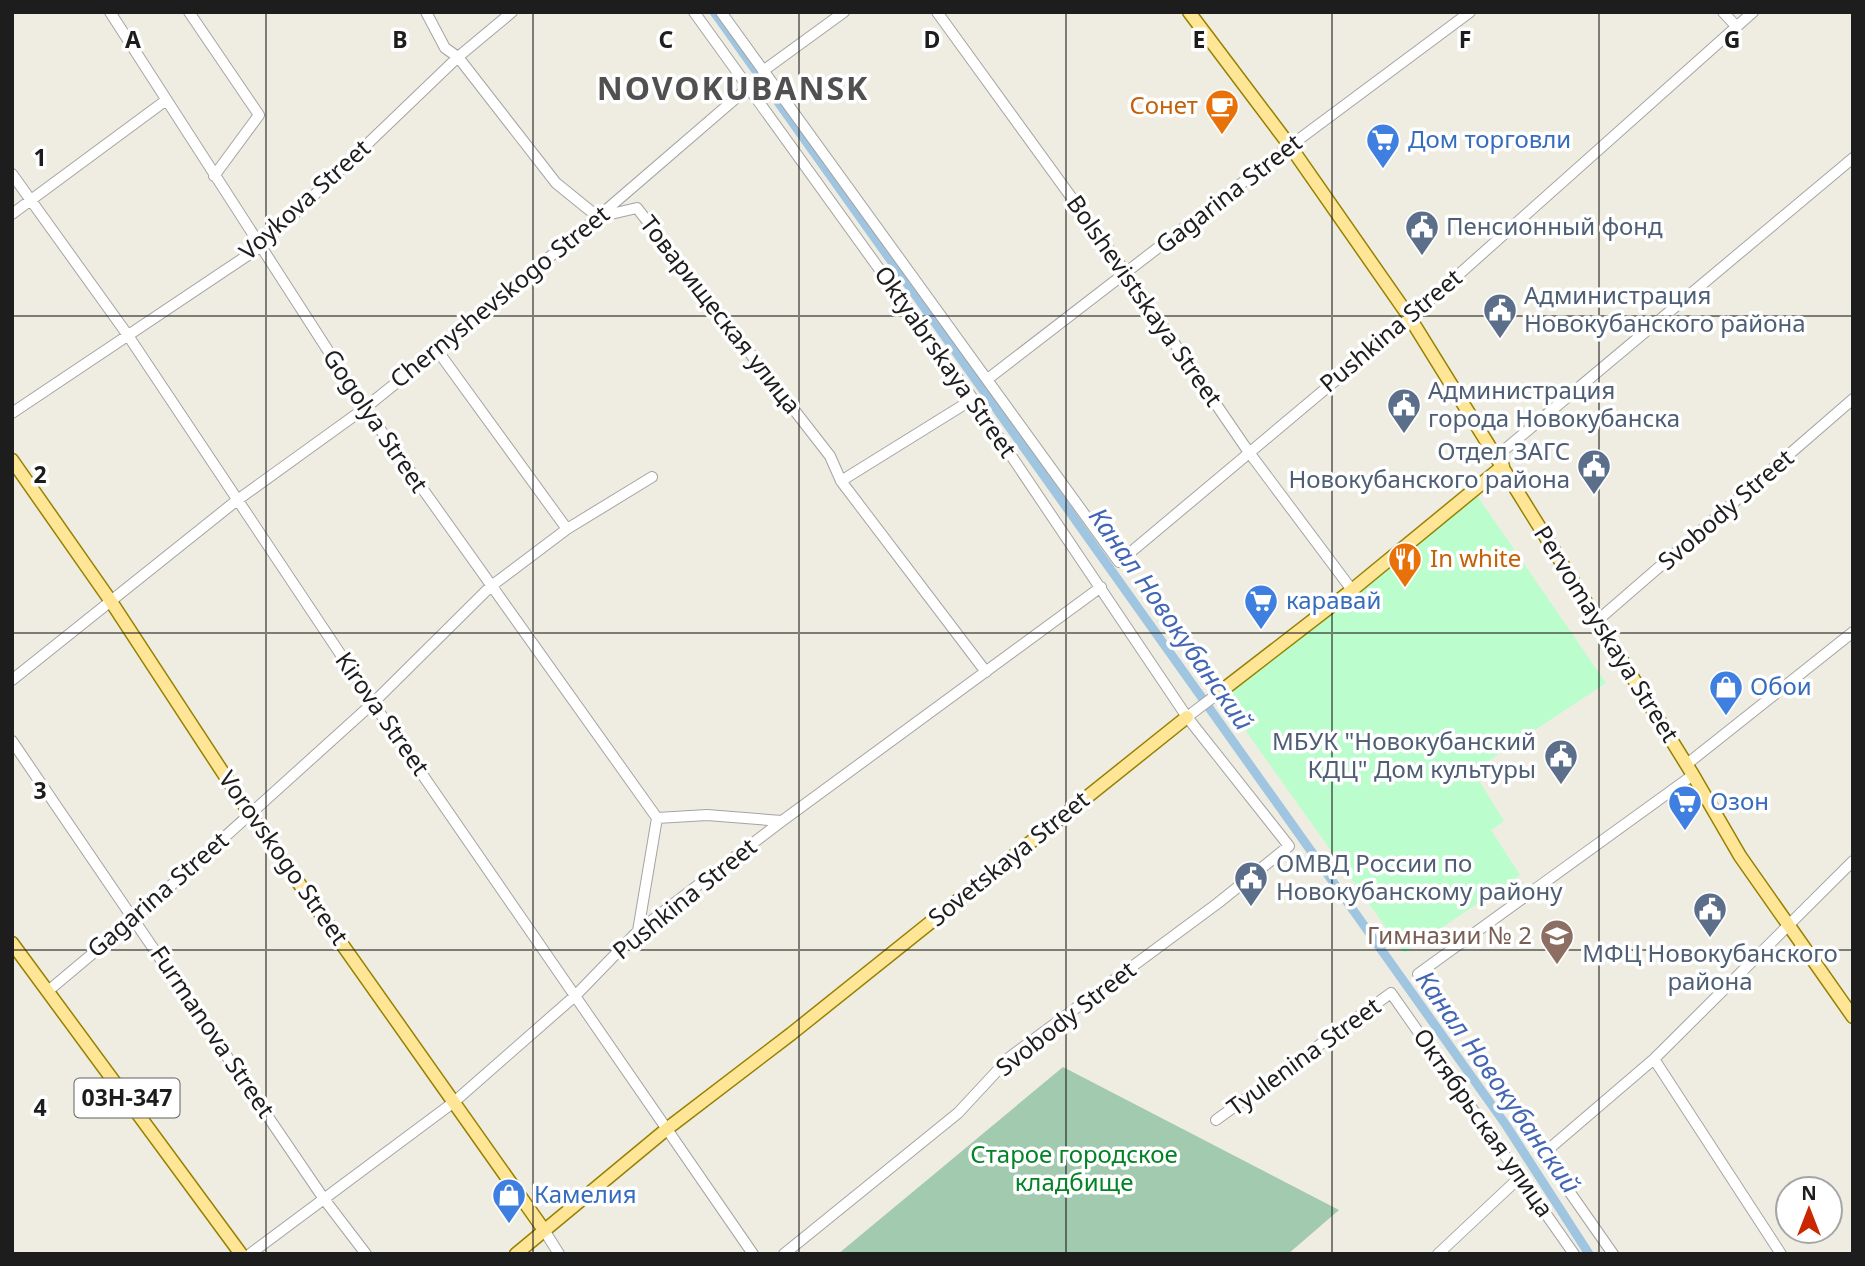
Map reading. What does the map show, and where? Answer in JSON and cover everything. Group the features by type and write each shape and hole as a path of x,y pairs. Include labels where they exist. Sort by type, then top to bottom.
{"main road":[{"name":"Pervomayskaya Street","path":"1189,12 1290,146 1410,318 1690,769 1740,856 1853,1017"},
{"name":"Vorovskogo Street","path":"12,460 110,600 250,814 544,1230"},
{"name":"Sovetskaya Street","path":"1220,692 1352,590 1500,461"},
{"name":"Sovetskaya Street","path":"516,1254 668,1128 792,1034 1187,717"},
{"name":"03Н-347","path":"12,943 241,1254"}],"street":[{"name":"Gogolya Street","path":"110,12 365,408 657,818"},
{"path":"189,12 259,115 214,176"},
{"path":"426,12 445,48 458,57 556,183 598,218"},
{"name":"Voykova Street","path":"12,413 260,247 458,57 512,12"},
{"name":"Oktyabrskaya Street","path":"695,12 973,399 1187,717"},
{"path":"721,12 989,378"},
{"path":"763,71 844,12"},
{"name":"Bolshevistskaya Street","path":"937,12 1127,274 1248,451 1352,590"},
{"name":"Gagarina Street","path":"989,378 1290,146 1470,12"},
{"path":"1723,12 1736,26"},
{"name":"Pushkina Street","path":"989,378 1119,562 1248,451 1410,318 1754,12"},
{"name":"Chernyshevskogo Street","path":"12,680 236,501 365,408 598,218 749,87"},
{"path":"12,214 165,100"},
{"name":"Sovetskaya Street","path":"1500,461 1853,158"},
{"name":"Kirova Street","path":"12,174 127,334 373,703 753,1254"},
{"name":"Товарищеская улица","path":"598,218 637,208 830,456 841,481 986,672"},
{"path":"437,350 567,529"},
{"path":"841,481 973,399"},
{"name":"Svobody Street","path":"1598,620 1853,399"},
{"name":"Gagarina Street","path":"48,991 135,918 373,703 490,587 567,529 652,477"},
{"name":"Pushkina Street","path":"250,1254 454,1102 576,995 638,931 782,821 1101,587"},
{"path":"1418,974 1690,769 1853,632"},
{"name":"Sovetskaya Street","path":"1187,717 1220,692"},
{"name":"Svobody Street","path":"784,1254 958,1113 1010,1057 1218,903 1289,846 1187,717"},
{"name":"Furmanova Street","path":"12,741 324,1199 366,1254"},
{"path":"638,931 657,818 707,815 782,821"},
{"path":"1613,1254 1543,1154 1654,1059 1853,861"},
{"name":"Tyulenina Street","path":"1216,1120 1391,993"},
{"name":"Октябрьская улица","path":"1391,993 1574,1254"},
{"path":"1654,1059 1782,1254"},
{"path":"1438,1254 1520,1177"},
{"name":"Vorovskogo Street","path":"544,1230 559,1254"}],"green space":[{"path":"1476,494 1606,683 1473,771 1504,821 1491,830 1520,875 1404,953 1223,699"},
{"name":"Старое городское кладбище","path":"1063,1067 1339,1210 1288,1254 838,1254"}],"waterway":[{"name":"Канал Новокубанский","path":"714,12 1506,1125 1589,1254"}],"place":[{"name":"Сонет","path":"1222,136"},
{"name":"Дом торговли","path":"1383,170"},
{"name":"Пенсионный фонд","path":"1422,257"},
{"name":"Администрация Новокубанского района","path":"1500,340"},
{"name":"Администрация города Новокубанска","path":"1404,435"},
{"name":"Отдел ЗАГС Новокубанского района","path":"1594,496"},
{"name":"In white","path":"1405,589"},
{"name":"каравай","path":"1261,631"},
{"name":"Обои","path":"1726,717"},
{"name":"МБУК \"Новокубанский КДЦ\" Дом культуры","path":"1561,786"},
{"name":"Озон","path":"1685,832"},
{"name":"ОМВД России по Новокубанскому району","path":"1251,908"},
{"name":"МФЦ Новокубанского района","path":"1710,939"},
{"name":"Гимназии № 2","path":"1557,966"},
{"name":"Камелия","path":"509,1225"}],"district":[{"name":"NOVOKUBANSK","path":"733,89"}]}
